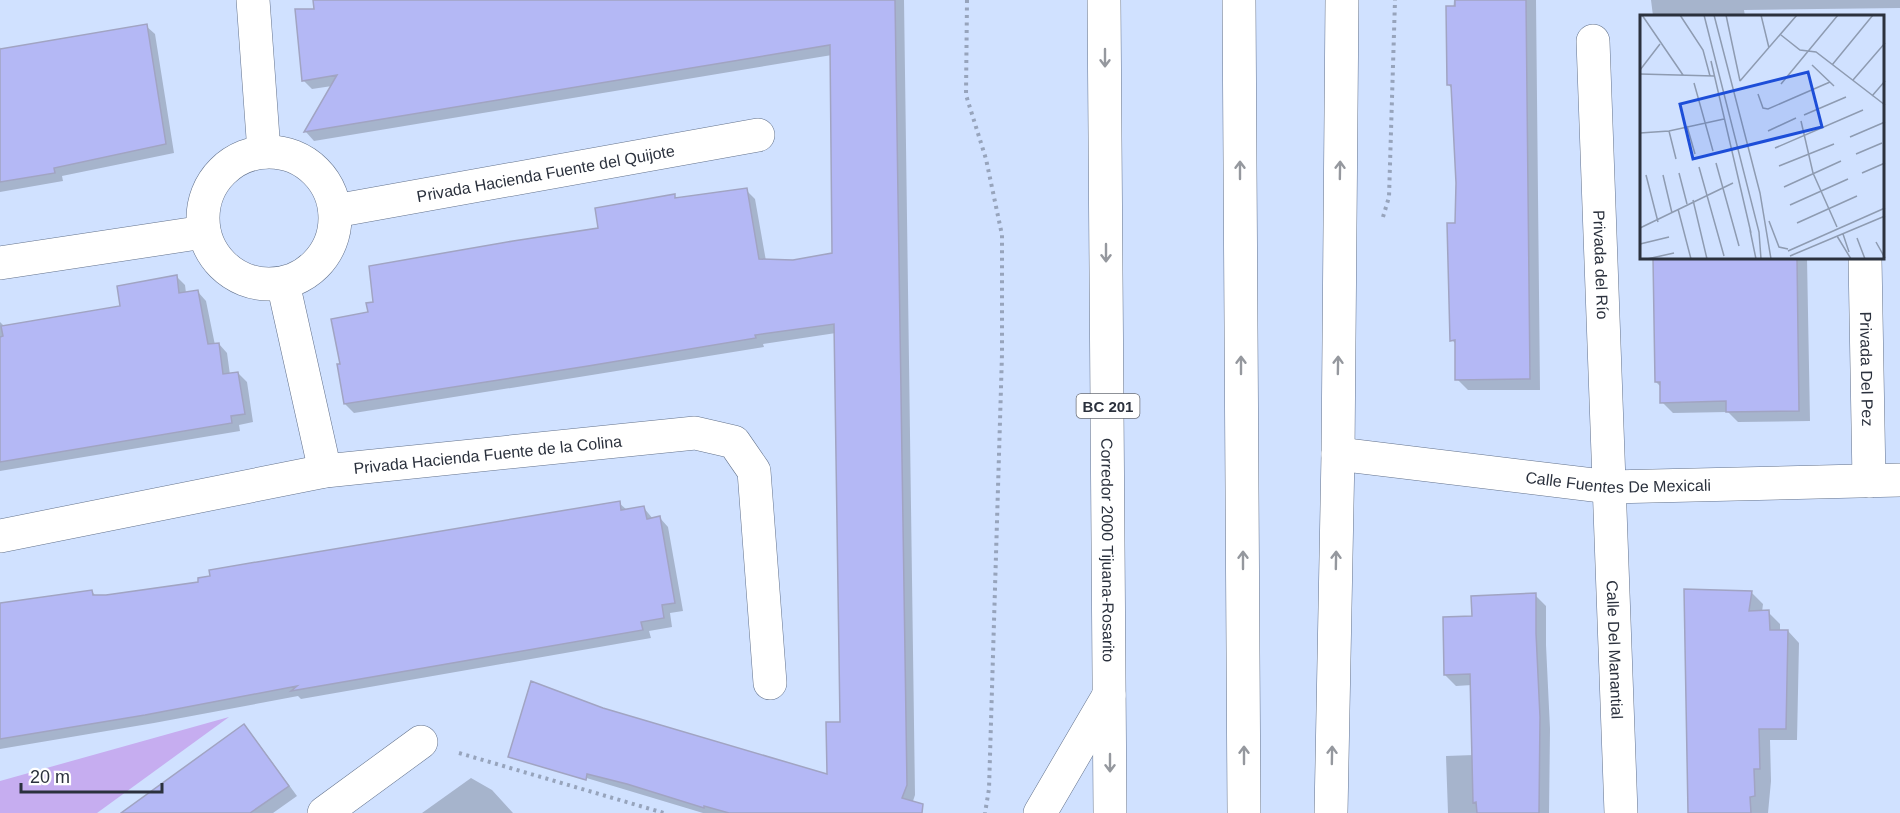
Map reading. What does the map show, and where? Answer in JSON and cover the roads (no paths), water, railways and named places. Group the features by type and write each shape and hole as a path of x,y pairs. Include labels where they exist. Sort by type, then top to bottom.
{"main road":[{"path":"253,0 264,152"},
{"name":"Corredor 2000 Tijuana-Rosarito","path":"1104,0 1110,813"},
{"path":"1239,0 1245,813"},
{"path":"1331,813 1338,454 1342,0"},
{"name":"Privada del Río","path":"1593,41 1610,487"},
{"name":"Privada Hacienda Fuente del Quijote","path":"335,210 758,135"},
{"path":"264,152 284,153 303,161 319,174 330,191 335,210 334,230 328,248 317,264 301,276 283,283 262,284 243,279 225,267 211,251 204,232 203,210 209,188 223,170 242,157 264,152"},
{"path":"0,263 204,232"},
{"name":"Privada Del Pez","path":"1865,260 1884,481"},
{"path":"283,283 325,471"},
{"name":"Privada Hacienda Fuente de la Colina","path":"0,536 325,471 695,433 734,442 754,471 770,682"},
{"name":"Calle Fuentes De Mexicali","path":"1338,454 1610,487 1884,481"},
{"name":"Calle Del Manantial","path":"1610,487 1621,813"},
{"path":"1041,813 1110,693"},
{"path":"324,813 421,741"}]}
